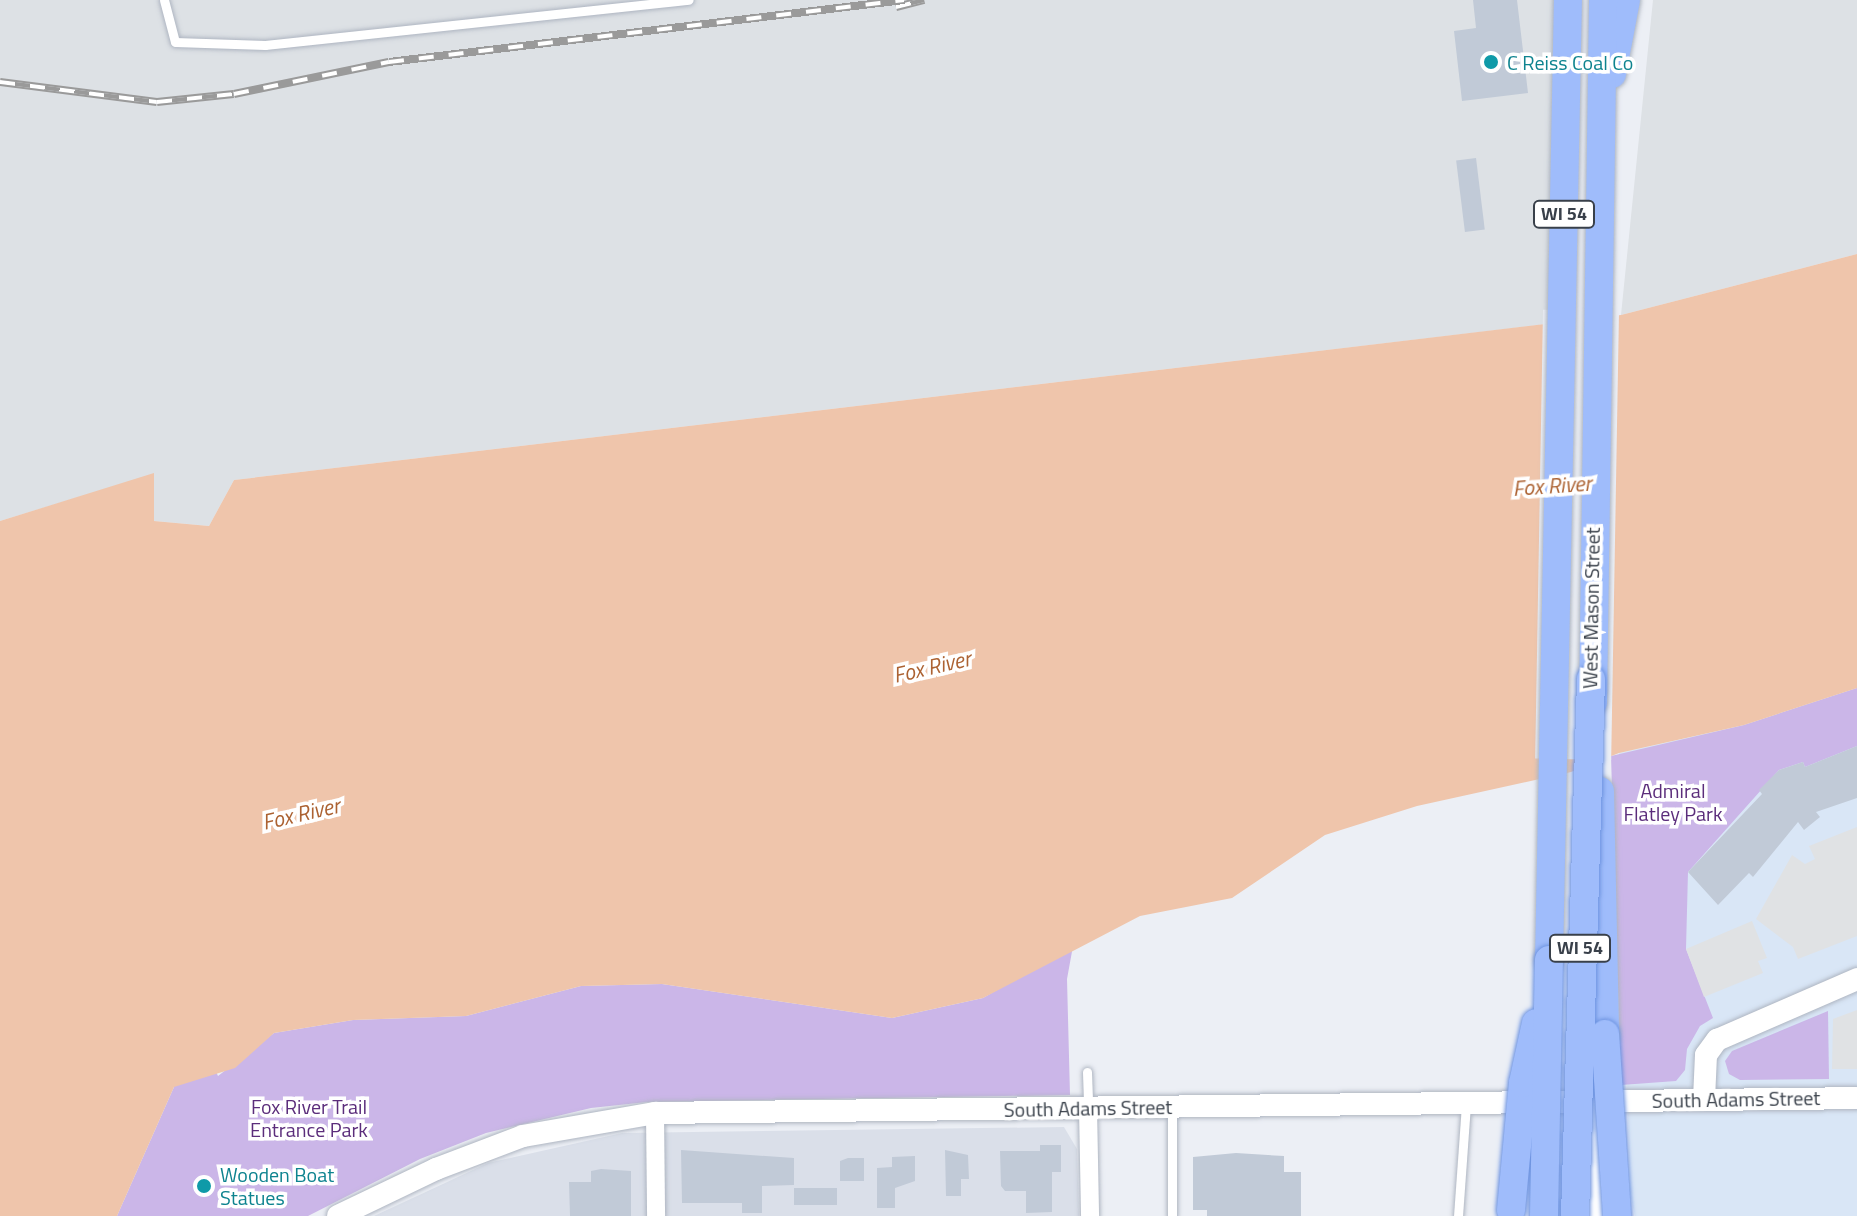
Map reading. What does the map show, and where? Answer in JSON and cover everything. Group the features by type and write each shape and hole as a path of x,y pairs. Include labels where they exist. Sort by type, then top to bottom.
{"main road":[{"name":"West Mason Street","path":"1544,1216 1568,0"},
{"name":"West Mason Street","path":"1575,1216 1591,679 1603,0"},
{"path":"1600,113 1621,47 1626,0"},
{"path":"1591,679 1599,772 1608,1134 1617,1216"},
{"path":"1509,1216 1523,1083 1549,960"}],"street":[{"path":"1704,1099 1706,1055 1717,1040 1857,979"},
{"name":"South Adams Street","path":"338,1216 436,1169 523,1136 655,1113 1857,1098"},
{"path":"1596,1101 1596,1216"},
{"path":"1088,1108 1090,1216"},
{"path":"655,1113 656,1216"}],"lane":[{"path":"164,0 175,42 265,45 689,0"},
{"path":"1087,1072 1088,1108"},
{"path":"1458,1216 1466,1103"},
{"path":"1172,1107 1172,1216"}],"shaded area":[{"path":"0,0 1568,0 1563,322 234,480 209,526 154,521 154,474 0,521"},
{"path":"1653,0 1857,0 1857,254 1621,315"},
{"path":"1857,688 1857,1216 1635,1216 1630,1193 1619,753 1744,725"},
{"path":"1857,827 1857,936 1798,959 1793,947 1756,919 1792,855 1805,864 1815,859 1809,846"},
{"path":"1752,921 1767,958 1758,961 1763,973 1704,997 1686,949"},
{"path":"1857,1010 1857,1069 1832,1069 1833,1019"},
{"path":"1064,1127 1077,1149 1079,1216 374,1216 488,1163 622,1133"}],"green space":[{"name":"Admiral Flatley Park","path":"1857,688 1857,746 1805,767 1803,762 1779,770 1688,872 1686,949 1713,1018 1700,1026 1687,1049 1685,1070 1676,1081 1621,1085 1611,756 1744,725"},
{"name":"Fox River Trail Entrance Park","path":"1073,946 1067,979 1070,1095 647,1102 591,1108 486,1133 420,1159 308,1216 117,1216 174,1087 177,984 218,1076 274,1033 353,1020 466,1016 581,986 662,984 892,1018 983,998"},
{"path":"1828,1011 1829,1079 1740,1080 1729,1074 1725,1061 1732,1051"}],"water":[{"name":"Fox River","path":"1857,254 1857,688 1744,725 1619,753 1571,772 1417,806 1325,835 1232,898 1140,916 983,998 892,1018 662,984 581,986 466,1016 353,1020 274,1033 235,1068 174,1087 117,1216 0,1216 0,521 154,473 154,521 209,526 234,480 1621,315"}],"pier":[{"path":"1543,310 1619,311 1611,760 1535,759"}],"building":[{"name":"C Reiss Coal Co","path":"1473,0 1517,0 1528,93 1462,101 1454,31 1476,28"},
{"path":"1476,158 1485,229 1465,232 1456,160"},
{"path":"1857,746 1857,798 1816,812 1820,817 1804,830 1798,822 1753,877 1749,873 1718,905 1688,872 1762,794 1759,790 1779,770 1803,762 1805,767"},
{"path":"1040,1145 1061,1145 1061,1172 1052,1172 1052,1212 1026,1213 1026,1191 1005,1191 1001,1186 1000,1151 1040,1151"},
{"path":"681,1150 794,1158 794,1185 762,1186 762,1213 742,1213 742,1203 682,1203"},
{"path":"945,1150 968,1155 969,1179 961,1179 961,1196 946,1196"},
{"path":"1236,1153 1284,1156 1284,1172 1301,1172 1301,1216 1207,1216 1207,1210 1193,1210 1193,1157"},
{"path":"915,1156 915,1181 895,1188 895,1208 877,1208 877,1168 892,1167 892,1157"},
{"path":"864,1158 864,1181 840,1181 840,1161"},
{"path":"591,1171 631,1171 631,1216 570,1216 569,1182 591,1182"},
{"path":"794,1188 837,1188 837,1205 794,1205"}],"railway":[{"path":"0,82 157,102 234,94 389,62 904,0"},
{"path":"896,7 924,0"}],"place":[{"name":"C Reiss Coal Co","path":"1491,62"},
{"name":"Wooden Boat Statues","path":"204,1186"}]}
